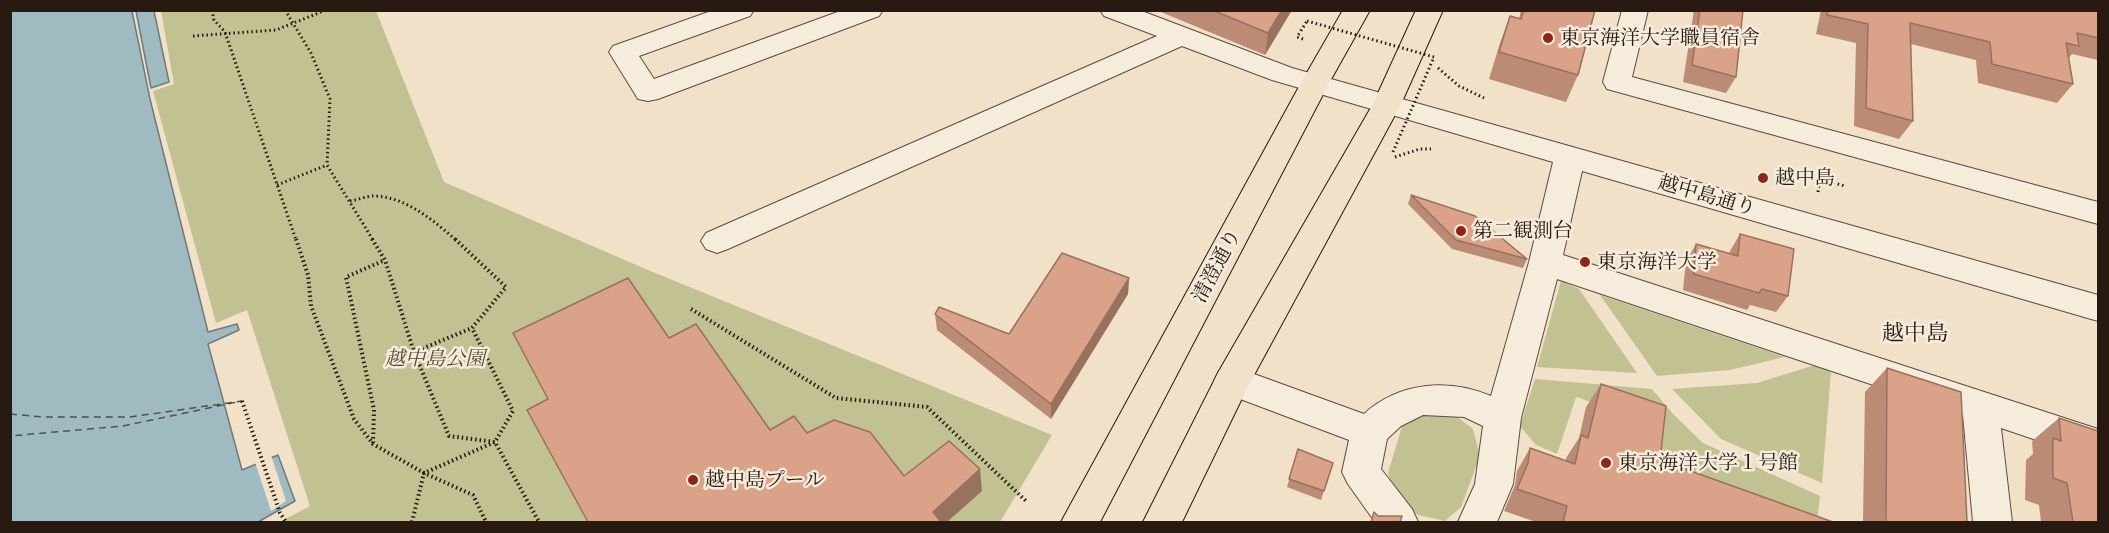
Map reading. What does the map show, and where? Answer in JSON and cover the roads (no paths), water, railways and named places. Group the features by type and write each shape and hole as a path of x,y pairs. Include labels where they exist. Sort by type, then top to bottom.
{"main road":[{"name":"清澄通り","path":"1080,522 1315,83 1357,10"},
{"path":"1162,522 1232,381 1387,104 1430,10"}],"street":[{"path":"741,10 623,52 648,92 870,10"},
{"name":"越中島通り","path":"1113,10 1282,74 2098,308"},
{"path":"1635,10 1617,82 2098,213"},
{"path":"717,241 1181,36"},
{"path":"1478,522 1494,484 1503,418 1545,262 1570,156"},
{"path":"1545,262 2098,445"},
{"path":"1232,381 1370,432"},
{"path":"1398,522 1361,472 1370,432 1388,415 1419,400 1467,402 1503,418"},
{"path":"1980,406 1992,522"}],"water":[{"path":"10,11 132,11 150,99 208,332 237,324 239,330 208,344 242,470 278,455 295,501 258,522 11,522"},
{"path":"136,11 154,11 169,82 151,88"}],"place":[{"name":"東京海洋大学職員宿舎","path":"1548,38"},
{"name":"越中島","path":"1763,178"},
{"name":"第二観測台","path":"1461,231"},
{"name":"東京海洋大学","path":"1585,262"},
{"name":"東京海洋大学１号館","path":"1606,463"},
{"name":"越中島プール","path":"693,480"}],"district":[{"name":"越中島","path":"1915,334"}],"park label":[{"name":"越中島公園","path":"435,359"}]}
